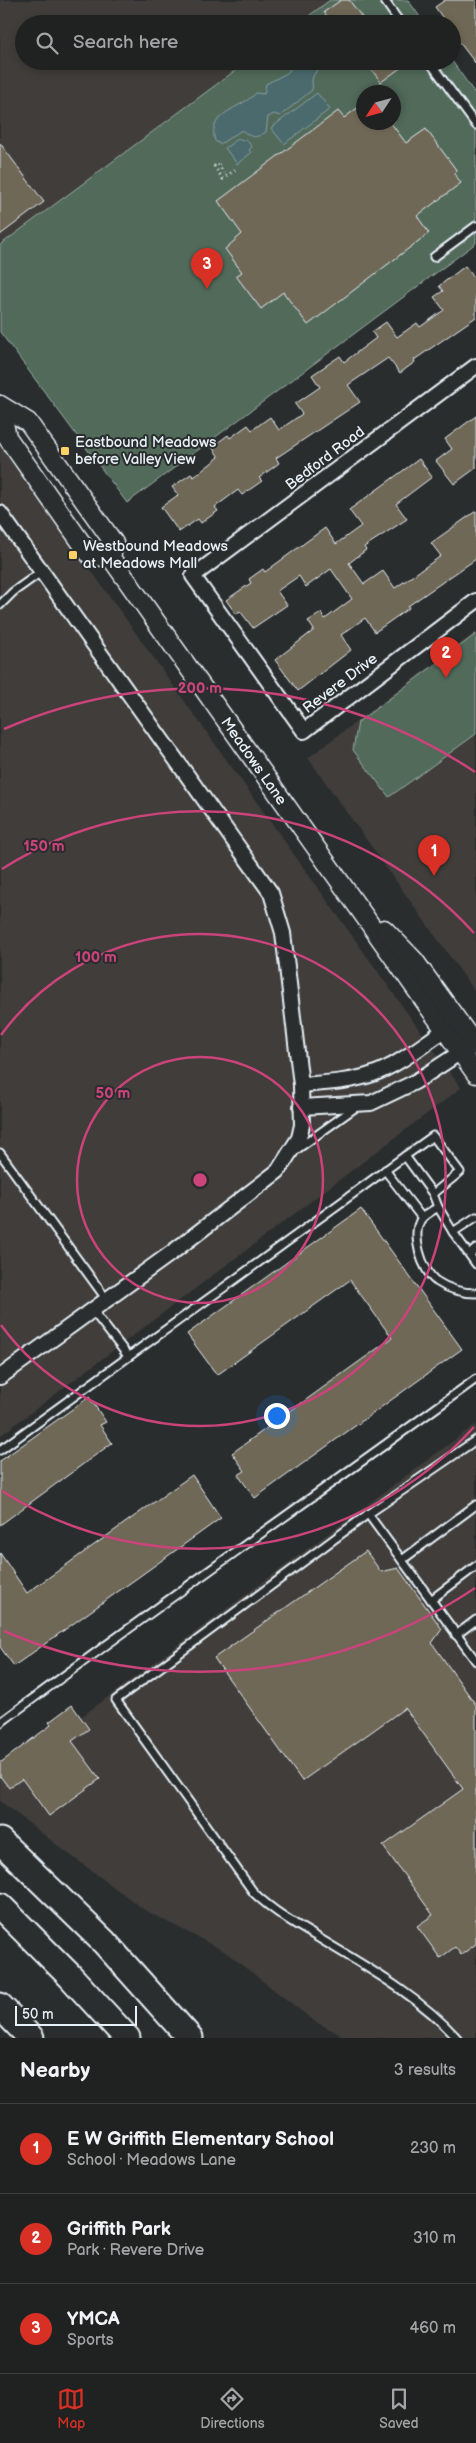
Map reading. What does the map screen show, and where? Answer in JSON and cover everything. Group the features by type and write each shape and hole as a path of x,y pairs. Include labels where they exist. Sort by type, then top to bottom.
{"highway":[{"path":"0,1841 104,1942 190,2038"},
{"path":"0,1906 77,1983 128,2038"},
{"path":"0,2006 31,2038"},
{"path":"165,2009 207,2038"}],"street":[{"name":"Bedford Road","path":"193,576 476,366"},
{"name":"Meadows Lane","path":"111,558 114,543 28,422 0,404 6,437 90,555 111,558 445,1030 468,1049"},
{"path":"0,513 271,893 283,933 300,1085 302,1126 299,1138 290,1155 278,1171 93,1311 0,1377"},
{"name":"Revere Drive","path":"193,576 304,731 476,601"},
{"name":"Meadows Lane","path":"346,890 414,960 468,1049 476,1074"},
{"path":"300,1085 338,1082 373,1074 396,1062 445,1030"},
{"path":"301,1107 371,1103 393,1094 468,1049"}],"lane":[{"path":"384,0 395,15"},
{"path":"436,70 476,125"},
{"path":"434,257 476,226"},
{"path":"0,606 13,592 41,572"},
{"path":"290,1155 325,1127 359,1105"},
{"path":"0,1450 433,1136 460,1172 433,1194"},
{"path":"0,1153 107,1300"},
{"path":"405,1156 433,1194 438,1207 453,1232 473,1251 476,1264"},
{"path":"385,1170 422,1218"},
{"path":"438,1207 422,1218 415,1233 420,1254 434,1280 463,1293 476,1293"},
{"path":"453,1232 476,1217"},
{"path":"93,1311 128,1356"},
{"path":"0,1723 134,1624 229,1559 476,1380"},
{"path":"457,2038 436,2017 408,1994 276,1912 254,1893 116,1700 368,1514 476,1440"},
{"path":"402,1560 476,1505"},
{"path":"368,1514 476,1662"},
{"path":"431,1600 476,1566"},
{"path":"456,1635 476,1620"}],"path":[{"path":"224,173 218,164 214,166 223,179 238,168"}],"shaded area":[{"path":"0,0 330,0 310,15 15,15 15,70 236,70 0,245"},
{"path":"0,443 461,1088 0,1436"},
{"path":"476,632 476,993 308,758"},
{"path":"476,1424 476,2038 347,2038 314,2021 224,1951 146,1911 65,1851 0,1801 0,1777"}],"green space":[{"path":"330,0 408,0 419,15 310,15"},
{"path":"236,70 458,70 476,95 476,243 127,503 0,332 0,245"},
{"path":"476,634 476,734 389,797 353,750 358,722"}],"water":[{"path":"290,70 317,70 312,78 312,90 280,116 274,114 268,117 266,132 254,137 242,130 220,144 215,141 214,131 216,123 221,117 256,93 264,94 266,84"},
{"path":"317,93 330,109 284,144 271,128"},
{"path":"238,139 243,141 246,139 252,147 249,150 251,153 237,164 225,148"}],"building":[{"path":"341,0 349,0 360,15 326,15 324,12"},
{"path":"445,0 476,0 476,64 461,44 461,15 441,15 435,7"},
{"path":"372,70 398,70 381,82"},
{"path":"356,109 356,130 396,130 406,143 426,129 457,171 454,173 461,183 417,216 429,233 308,325 283,292 261,309 236,276 242,272 225,249 242,234 218,201 338,111 344,118"},
{"path":"0,143 44,202 0,235"},
{"path":"465,266 476,280 476,317 414,360 415,362 400,373 388,358 348,385 360,402 276,458 279,463 259,478 262,481 242,495 238,490 215,507 218,511 201,523 198,519 179,532 161,507 178,495 172,487 191,474 194,477 219,457 212,447 228,435 230,438 248,425 252,430 270,417 279,430 302,414 295,404 320,387 312,375 340,356 344,362 376,338 372,332 386,322 397,337 417,323 420,327 444,310 434,297 443,291 439,286"},
{"path":"476,416 476,468 454,484 436,461 452,449 445,439"},
{"path":"419,459 432,477 396,504 407,519 364,547 366,550 349,563 364,584 383,571 395,588 441,556 431,543 476,511 476,559 408,606 409,608 375,632 365,618 341,635 351,650 298,691 275,660 314,630 308,621 321,613 325,619 352,599 331,569 306,587 299,576 277,591 287,605 253,628 240,611 236,614 226,600 251,583 249,579 263,569 265,572 325,528 336,544 361,526 349,510"},
{"path":"361,1209 462,1349 255,1498 238,1475 245,1471 232,1453 392,1338 350,1280 217,1375 187,1334"},
{"path":"89,1397 106,1422 100,1425 112,1443 0,1525 0,1461"},
{"path":"192,1475 221,1518 14,1666 0,1647 0,1553 27,1593"},
{"path":"366,1551 381,1572 398,1568 442,1629 432,1643 476,1705 476,1944 461,1955 455,1947 440,1958 417,1926 433,1915 383,1846 463,1789 405,1708 302,1781 214,1658"},
{"path":"72,1705 89,1729 72,1741 100,1779 49,1816 22,1779 9,1788 0,1776 0,1763 51,1725 49,1722"}],"place":[{"name":"YMCA","path":"207,289"},
{"name":"Eastbound Meadows before Valley View","path":"65,451"},
{"name":"Westbound Meadows at Meadows Mall","path":"73,555"},
{"name":"Griffith Park","path":"446,678"},
{"name":"E W Griffith Elementary School","path":"434,876"}]}
